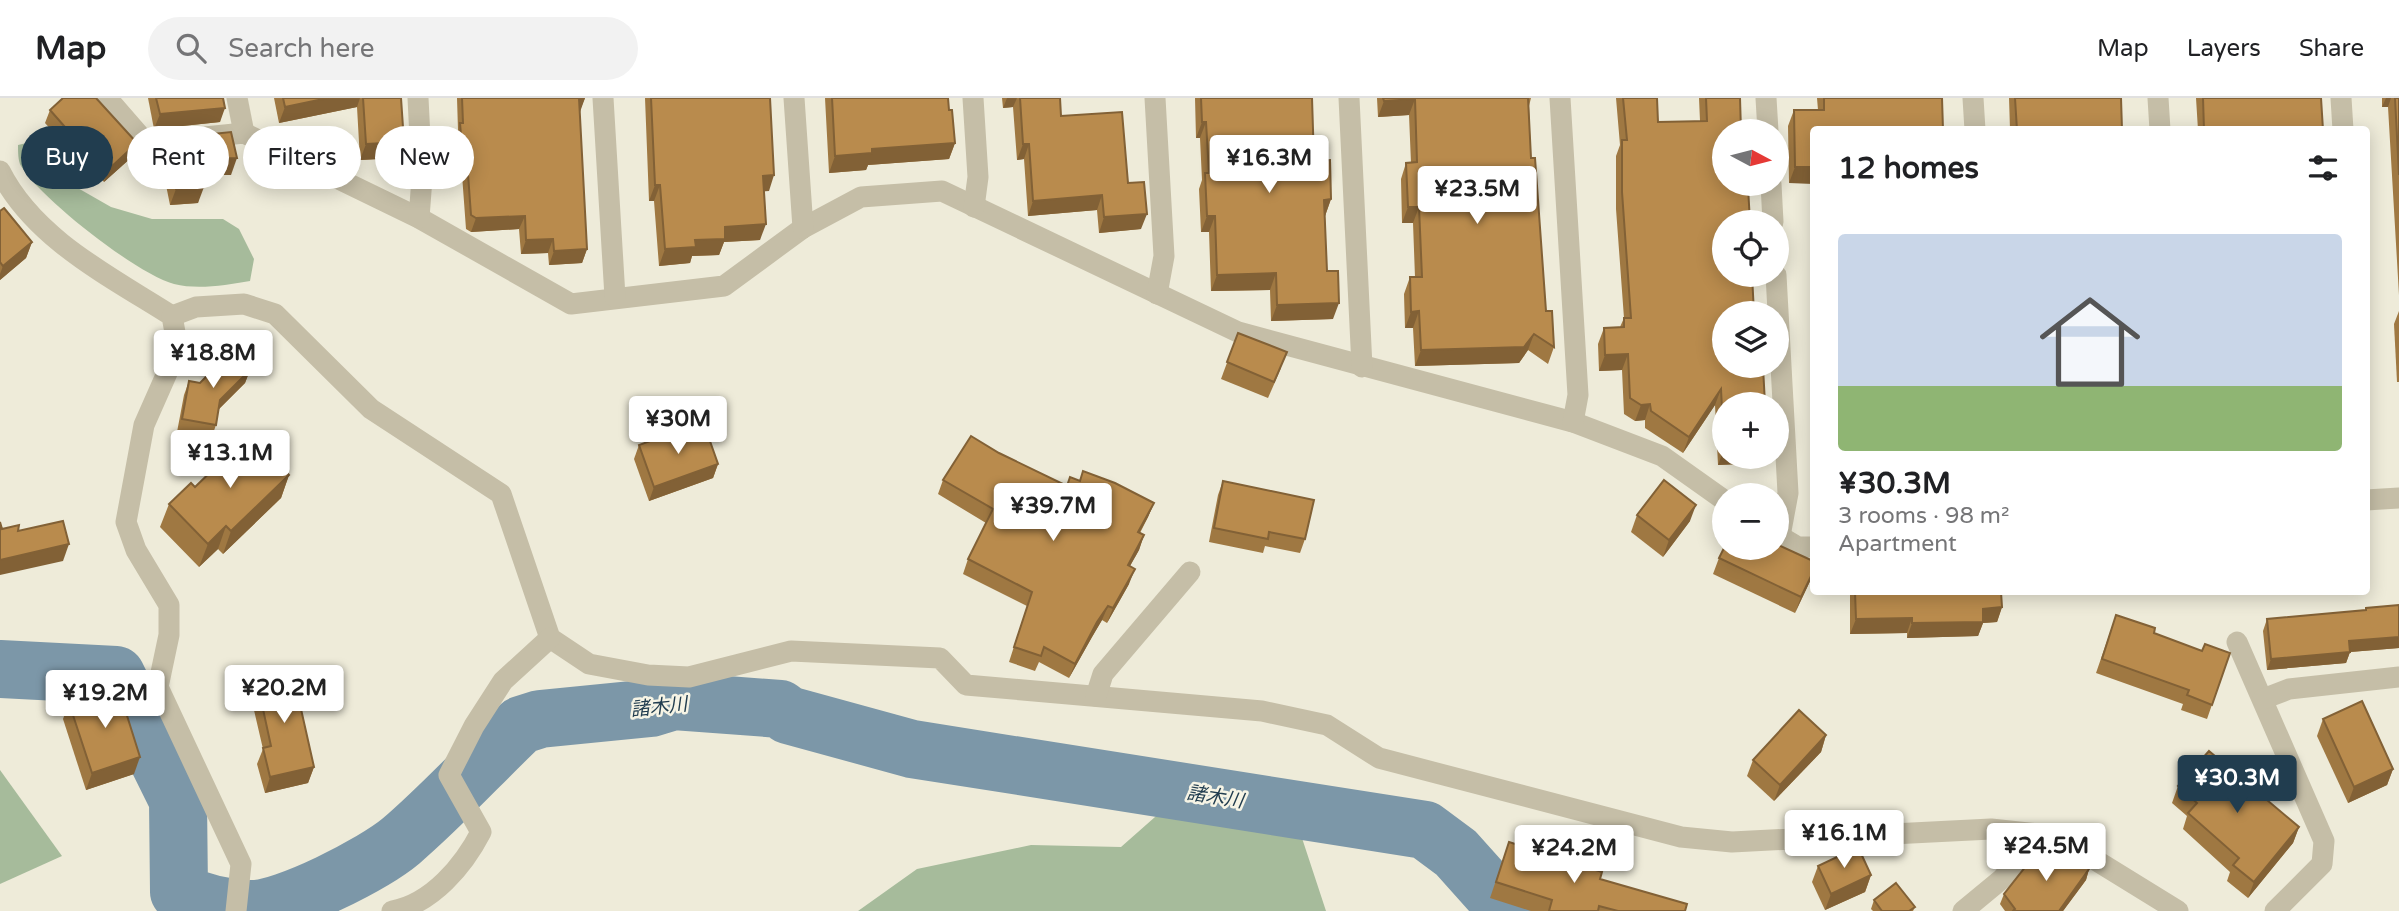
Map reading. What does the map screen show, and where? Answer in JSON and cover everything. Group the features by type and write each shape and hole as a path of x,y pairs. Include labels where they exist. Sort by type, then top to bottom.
{"street":[{"path":"107,98 146,143 243,133"},
{"path":"237,98 243,128"},
{"path":"418,98 422,177 419,218"},
{"path":"603,98 615,297"},
{"path":"794,98 803,228"},
{"path":"973,98 978,177 974,206"},
{"path":"1155,98 1164,256 1157,294"},
{"path":"1349,98 1362,367"},
{"path":"1560,98 1578,395 1573,422"},
{"path":"1766,98 1767,119"},
{"path":"1973,98 1975,126"},
{"path":"2158,98 2160,126"},
{"path":"2341,98 2343,126"},
{"path":"0,172 37,221 77,256 172,316 176,338 167,373 144,425 126,522 136,550 169,605 169,635 158,687 241,864 236,911"},
{"path":"359,189 419,218 570,304 724,286 803,228 861,197 942,191 1238,332 1573,422 1662,456 1712,491"},
{"path":"1777,287 1787,483"},
{"path":"172,316 196,307 244,304 275,314 371,409 500,494 550,638 589,664 648,675 689,677 791,651 940,657 967,685 1262,711 1327,725 1379,758 1681,837 1732,842 1991,829 2039,834 2071,845 2178,911"},
{"path":"2370,500 2399,498"},
{"path":"1789,542 1798,547 1810,547"},
{"path":"1096,696 1103,674 1190,572"},
{"path":"399,910 429,894 467,859 481,832 449,775 474,726 503,681 550,638"},
{"path":"2238,642 2324,841 2322,864 2275,911"},
{"path":"2263,699 2289,689 2399,677"},
{"path":"1963,911 2003,878 2039,834"}],"green space":[{"path":"21,144 21,165 19,159 18,145"},
{"path":"40,189 80,189 111,207 152,219 223,219 239,229 254,259 250,281 193,287 174,284 137,266 115,251"},
{"path":"0,770 62,856 0,884"},
{"path":"1206,772 1262,776 1300,832 1326,911 858,911 917,869 1031,845 1121,847"}],"building":[{"path":"63,98 96,98 127,132 127,152 113,165 113,126 64,126 50,110"},
{"path":"156,98 223,98 225,108 160,114"},
{"path":"283,98 328,98 285,107"},
{"path":"363,98 401,98 403,126 375,126 375,144 366,144"},
{"path":"462,98 579,98 587,249 554,251 553,239 526,240 525,216 476,218 471,215 469,189 474,189 474,126 460,126 460,123 463,123"},
{"path":"651,98 770,98 774,175 763,176 766,224 725,227 725,239 695,240 696,247 665,249 660,185 655,185"},
{"path":"832,98 948,98 949,110 952,110 955,143 872,149 872,153 835,156"},
{"path":"1020,98 1060,98 1061,116 1122,112 1128,183 1144,182 1147,214 1104,217 1102,195 1033,201 1029,144 1023,144"},
{"path":"1201,98 1312,98 1314,161 1330,160 1331,199 1324,200 1327,271 1338,271 1339,303 1277,305 1276,273 1217,275 1215,216 1207,216 1205,173 1209,173 1206,122 1202,122"},
{"path":"1383,98 1528,98 1546,311 1552,311 1554,347 1534,334 1524,347 1421,350 1419,311 1411,312 1410,277 1422,277 1419,207 1408,207 1406,163 1417,162 1415,99 1384,101"},
{"path":"1623,98 1657,98 1658,122 1707,121 1706,98 1740,98 1741,119 1712,119 1712,196 1749,196 1749,210 1712,210 1712,287 1753,287 1753,301 1712,301 1712,378 1764,378 1764,392 1721,392 1721,389 1719,392 1712,392 1712,402 1689,437 1651,411 1650,404 1641,405 1630,398 1628,354 1605,355 1604,328 1624,327 1624,318 1631,318 1622,192 1622,140 1627,140"},
{"path":"1824,98 1942,98 1943,126 1810,126 1810,167 1795,167 1794,110 1824,110"},
{"path":"2015,98 2121,98 2122,126 2017,126"},
{"path":"2203,98 2321,98 2323,126 2204,126"},
{"path":"2395,98 2399,98 2399,175"},
{"path":"231,132 237,158 229,158"},
{"path":"4,208 32,242 3,266 0,262 0,211"},
{"path":"1238,333 1287,352 1274,382 1227,362"},
{"path":"231,351 250,370 220,400 216,425 182,419 189,381 200,383"},
{"path":"705,427 718,464 654,487 639,445 680,430 682,435"},
{"path":"250,434 289,475 231,531 226,526 208,544 169,504 191,483 195,487"},
{"path":"971,436 999,453 1067,486 1070,477 1080,481 1083,471 1115,483 1154,503 1138,532 1144,535 1128,565 1135,569 1113,608 1108,606 1097,622 1075,664 1044,647 1041,656 1014,647 1032,592 968,559 993,509 943,480"},
{"path":"1664,480 1696,505 1669,540 1637,515"},
{"path":"1223,481 1314,500 1305,539 1269,532 1268,539 1214,528"},
{"path":"63,521 69,544 0,560 0,522 2,529 19,525 18,531"},
{"path":"1789,550 1810,560 1810,578 1801,597 1723,560 1789,560"},
{"path":"1855,595 2001,595 2002,607 1983,609 1983,622 1912,623 1912,618 1856,619"},
{"path":"2399,605 2399,637 2349,641 2350,652 2271,659 2267,619"},
{"path":"2116,615 2155,628 2154,633 2202,651 2205,644 2230,653 2212,705 2187,695 2189,690 2102,659"},
{"path":"292,669 314,767 270,777 263,748 271,746 256,677"},
{"path":"118,687 140,757 92,773 69,703"},
{"path":"2362,701 2393,769 2354,787 2323,719"},
{"path":"1799,710 1826,735 1780,785 1753,760"},
{"path":"2209,751 2299,827 2254,882 2233,865 2239,858 2188,813 2197,803 2178,786"},
{"path":"1509,842 1602,872 1600,879 1687,904 1685,911 1618,911 1599,906 1598,911 1549,911 1552,900 1496,882"},
{"path":"1858,847 1871,875 1831,894 1818,866"},
{"path":"2041,847 2063,859 2067,853 2089,869 2059,911 2013,911 2015,909 2004,894"},
{"path":"1896,883 1915,907 1909,911 1882,911 1874,900"}],"waterway":[{"name":"諸木川","path":"0,669 116,675 178,800 179,892 223,907 251,909 285,902 329,884 371,861 417,827 521,725 540,719 651,708 674,701 780,709 788,715 912,749 1425,830 1456,853 1508,911"}]}
